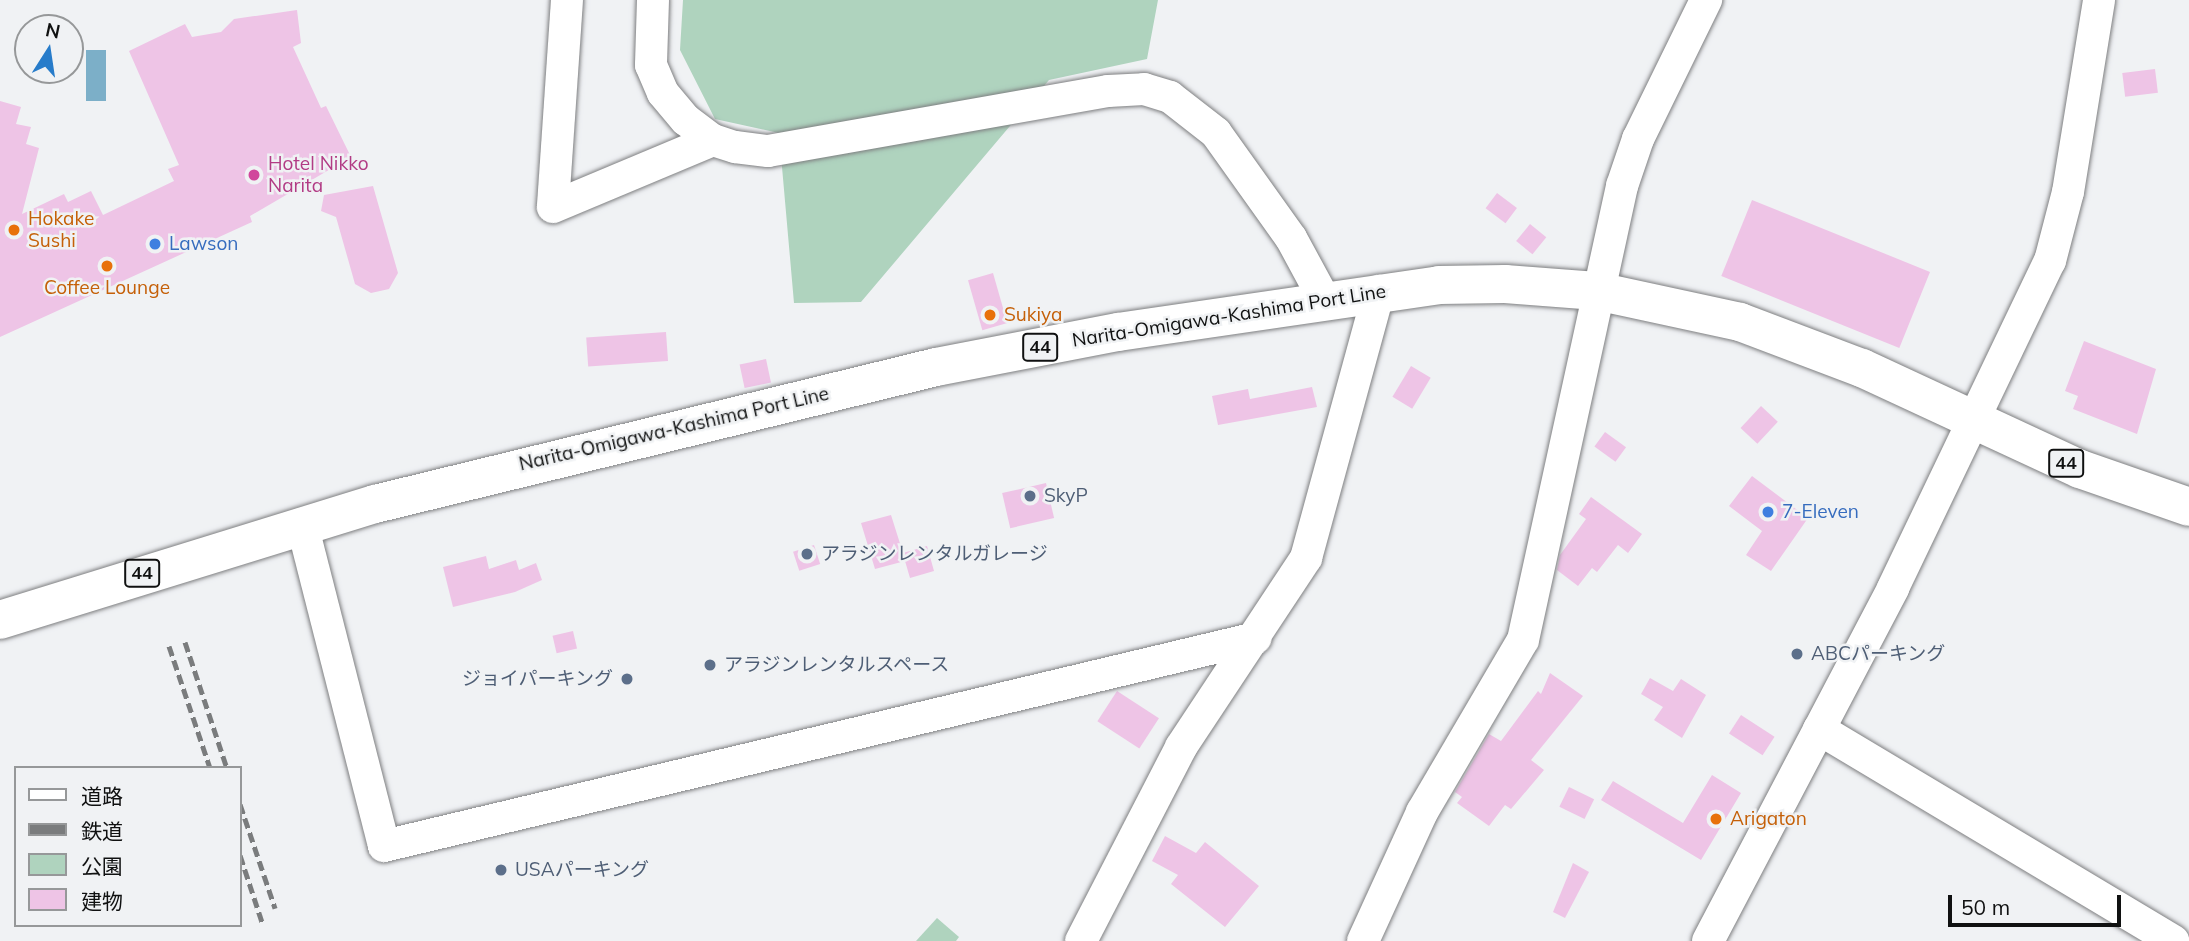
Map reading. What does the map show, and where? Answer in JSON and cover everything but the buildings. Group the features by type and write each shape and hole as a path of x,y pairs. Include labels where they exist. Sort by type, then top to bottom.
{"main road":[{"name":"Narita-Omigawa-Kashima Port Line","path":"0,620 302,524 528,464 936,367 1324,299 1379,291 1505,284 1597,291 1699,312 1797,340 2080,469 2180,500"}],"street":[{"path":"567,0 553,208 712,139"},
{"path":"653,0 651,65 671,102 712,139 768,150 981,111 1144,89 1180,103 1216,133 1291,238 1324,299"},
{"path":"1363,941 1422,812 1523,640 1597,291 1638,139 1706,0"},
{"path":"1707,941 1976,421 2060,232 2099,0"},
{"path":"1081,941 1181,747 1256,638 1306,558 1379,291"},
{"path":"302,524 384,846 1256,638"},
{"path":"1819,729 2173,941"}],"green space":[{"path":"683,0 1158,0 1147,59 1049,80 861,302 794,303 779,133 715,119 680,50"},
{"path":"937,918 959,937 956,941 916,941"}],"water":[{"path":"86,50 106,50 106,101 86,101"}],"railway":[{"path":"185,642 226,766"},
{"path":"169,646 209,766"},
{"path":"242,810 275,908"},
{"path":"242,861 262,922"}],"place":[{"name":"Hotel Nikko Narita","path":"254,175"},
{"name":"Hokake Sushi","path":"14,230"},
{"name":"Lawson","path":"155,244"},
{"name":"Coffee Lounge","path":"107,266"},
{"name":"Sukiya","path":"990,315"},
{"name":"SkyP","path":"1030,496"},
{"name":"7-Eleven","path":"1768,512"},
{"name":"アラジンレンタルガレージ","path":"807,554"},
{"name":"ABCパーキング","path":"1797,654"},
{"name":"アラジンレンタルスペース","path":"710,665"},
{"name":"ジョイパーキング","path":"627,679"},
{"name":"Arigaton","path":"1716,819"},
{"name":"USAパーキング","path":"501,870"}]}
